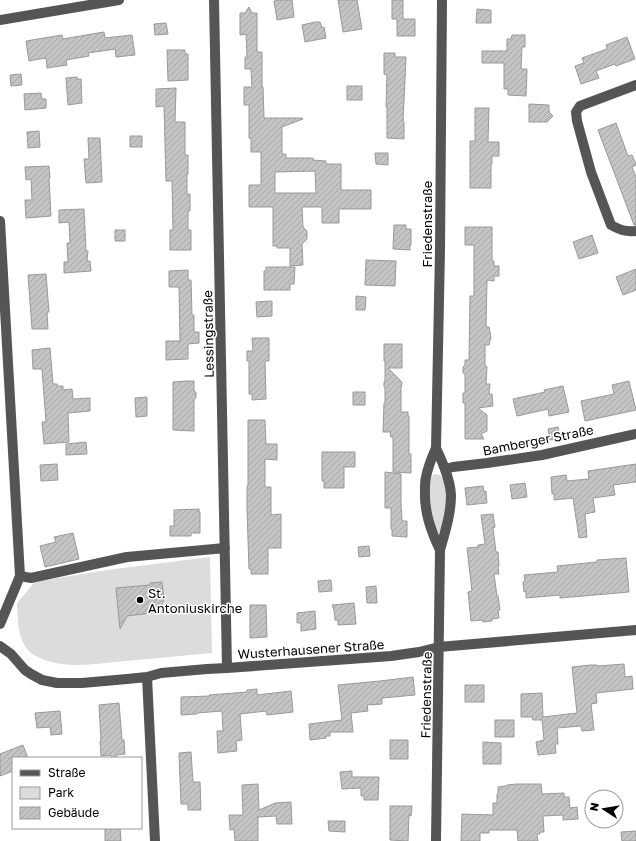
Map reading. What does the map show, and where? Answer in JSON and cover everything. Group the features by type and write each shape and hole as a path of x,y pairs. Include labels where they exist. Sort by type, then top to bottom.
{"street":[{"path":"0,20 119,0"},
{"name":"Lessingstraße","path":"214,0 227,668"},
{"name":"Friedenstraße","path":"440,550 431,530 425,501 426,478 436,448 440,250 442,0"},
{"path":"636,85 580,106 576,112 577,121 591,172 611,225 627,232 636,231"},
{"path":"0,220 20,576 0,624"},
{"name":"Bamberger Straße","path":"445,470 452,467 542,455 636,434"},
{"name":"Friedenstraße","path":"436,448 445,470 451,494 447,525 440,550 436,841"},
{"path":"20,576 31,578 127,557 225,548"},
{"name":"Wusterhausener Straße","path":"0,646 11,654 25,670 31,674 42,680 69,684 147,677 161,673 207,669 391,656 419,652 439,647 636,630"},
{"path":"147,677 155,841"}],"green space":[{"path":"434,474 440,475 444,479 447,492 441,532 437,533 430,517 430,479"},
{"path":"210,557 212,653 70,665 44,660 32,654 24,645 19,628 17,603 34,583 107,570"}],"building":[{"path":"292,0 294,17 277,20 274,1"},
{"path":"338,0 357,0 362,29 343,32"},
{"path":"392,0 403,0 403,19 415,19 415,36 397,36 397,19 392,19"},
{"path":"249,7 252,13 257,13 257,52 262,52 264,118 303,119 282,127 282,154 286,154 286,158 313,158 313,160 326,161 326,164 341,164 341,190 371,190 371,209 339,209 339,223 322,223 322,207 302,207 303,227 307,231 307,239 302,244 303,265 290,266 290,248 277,248 277,246 273,246 273,207 249,207 249,185 261,185 261,152 251,152 251,138 249,138 249,105 244,105 244,87 252,87 251,69 245,69 245,57 247,57 246,34 240,35 240,13 245,13","holes":["315,171 316,193 275,193 275,172"]},
{"path":"477,9 491,10 491,23 476,23"},
{"path":"320,22 322,28 324,27 326,38 305,42 302,25"},
{"path":"166,23 168,34 155,35 154,24"},
{"path":"104,32 105,38 132,35 135,55 116,57 115,49 88,53 89,56 66,60 67,65 47,68 46,58 29,61 26,41 62,35 63,39"},
{"path":"512,35 525,35 525,47 522,47 521,69 527,69 526,96 508,95 508,89 504,89 504,63 482,63 482,51 507,51 507,39 511,39"},
{"path":"627,37 635,59 596,71 599,78 581,84 575,66 584,63 582,58 607,49 606,45"},
{"path":"167,50 185,50 185,54 188,54 188,80 168,81"},
{"path":"384,53 395,53 395,57 406,57 403,122 404,139 387,138 387,75 384,74"},
{"path":"21,74 22,85 11,86 10,75"},
{"path":"77,77 77,79 81,79 82,103 68,105 66,78"},
{"path":"347,86 362,86 362,100 347,100"},
{"path":"176,88 175,122 185,122 185,155 188,155 187,194 190,194 188,230 191,230 191,250 170,250 170,230 173,230 172,181 166,181 164,106 156,107 156,89"},
{"path":"41,93 42,99 46,99 46,108 25,110 24,94"},
{"path":"529,104 549,105 549,112 553,116 547,122 529,122"},
{"path":"475,108 489,108 488,142 499,142 499,156 492,156 491,188 470,188 470,141 475,141"},
{"path":"616,123 628,156 632,155 636,164 632,167 636,177 636,225 634,225 598,130"},
{"path":"39,131 40,147 28,148 27,132"},
{"path":"130,136 142,136 142,147 130,147"},
{"path":"88,138 100,138 102,182 86,183 84,159 89,159"},
{"path":"375,153 388,153 388,165 376,164"},
{"path":"49,166 51,216 26,218 25,200 32,200 31,179 26,180 25,167"},
{"path":"84,209 86,251 88,251 87,261 90,261 91,271 64,273 64,262 68,262 67,243 70,243 69,222 59,223 59,210"},
{"path":"394,225 406,225 406,229 411,229 410,250 393,249"},
{"path":"465,227 492,227 492,261 494,261 494,266 499,266 499,276 494,276 494,281 487,280 486,327 489,327 491,337 489,345 485,345 485,365 487,367 486,384 490,384 489,394 492,394 493,406 478,408 487,415 487,431 481,434 484,439 465,439 465,403 463,403 463,393 465,393 465,374 463,373 463,367 465,365 465,360 469,360 470,296 474,296 474,245 465,245"},
{"path":"115,230 125,230 125,241 115,241"},
{"path":"592,235 598,253 579,259 573,242"},
{"path":"366,260 396,261 395,286 365,285"},
{"path":"266,267 295,267 294,284 290,284 290,290 264,290 264,271 266,271"},
{"path":"636,269 636,290 623,295 616,277"},
{"path":"188,270 188,280 191,280 194,332 199,332 199,343 188,344 188,359 166,360 166,341 180,341 179,287 169,287 169,271"},
{"path":"46,274 49,312 47,312 48,329 32,329 28,275"},
{"path":"356,296 366,297 365,310 356,310"},
{"path":"272,301 272,316 257,317 256,302"},
{"path":"252,338 269,338 269,361 265,361 266,399 252,400 252,394 249,394 249,361 247,361 247,351 253,351"},
{"path":"384,344 402,344 402,368 388,368 402,382 401,412 408,412 409,416 409,454 411,454 411,473 393,472 393,437 391,437 390,432 383,432 385,403"},
{"path":"50,348 53,384 63,386 63,390 72,389 73,399 90,398 90,411 68,413 69,442 44,444 42,422 46,422 42,369 33,369 32,350"},
{"path":"194,381 194,391 196,392 196,398 194,399 194,431 173,430 173,382"},
{"path":"629,381 636,410 585,421 581,401 614,394 612,385"},
{"path":"563,386 569,412 549,416 548,409 517,416 513,399 545,392 544,390"},
{"path":"353,392 365,392 365,405 353,405"},
{"path":"147,397 147,416 136,417 135,398"},
{"path":"248,420 265,420 266,444 277,444 277,460 265,459 265,487 271,487 271,515 281,514 281,548 268,548 268,574 251,574 251,569 249,569 247,509"},
{"path":"558,427 560,438 550,440 548,429"},
{"path":"86,442 87,454 66,455 66,444"},
{"path":"322,452 355,452 355,467 344,467 344,488 324,488 324,481 322,481"},
{"path":"57,464 58,480 41,481 40,465"},
{"path":"636,464 636,482 613,485 615,495 593,498 595,512 585,514 587,537 579,538 573,498 554,500 554,493 552,494 551,477 566,475 567,481 589,479 588,471"},
{"path":"385,472 401,474 402,521 407,521 407,537 392,536 391,508 385,508"},
{"path":"525,483 527,497 512,499 510,485"},
{"path":"483,486 484,492 486,491 487,503 467,505 465,488"},
{"path":"199,509 200,533 191,533 191,536 170,536 170,526 174,526 174,510"},
{"path":"493,514 495,527 493,528 499,566 499,574 494,574 500,610 498,610 499,618 492,619 492,621 483,622 483,620 471,621 468,592 472,591 467,548 478,547 478,545 485,544 481,515"},
{"path":"73,533 79,559 45,567 40,546 56,542 54,537"},
{"path":"369,546 370,556 359,557 358,547"},
{"path":"626,558 629,592 560,598 560,595 526,598 526,591 524,592 523,582 525,581 524,575 558,572 557,566 597,562 597,560"},
{"path":"331,580 332,591 319,592 318,581"},
{"name":"St. Antoniuskirche","path":"162,582 164,599 161,605 155,607 152,613 127,616 120,629 116,588 150,585 150,583"},
{"path":"376,586 377,603 367,603 366,587"},
{"path":"354,603 356,624 338,625 338,620 335,620 332,605"},
{"path":"250,605 266,605 267,637 250,638"},
{"path":"315,611 316,629 301,631 301,623 297,623 297,613"},
{"path":"624,664 625,677 632,676 633,689 596,693 597,703 591,704 594,730 582,731 581,726 557,728 558,744 555,744 556,753 538,755 536,742 544,740 542,720 533,720 532,717 521,717 521,694 542,693 543,717 577,713 572,667"},
{"path":"413,677 415,695 382,698 382,704 367,705 368,711 351,713 353,732 330,732 330,736 326,736 326,738 310,740 309,724 342,720 338,685"},
{"path":"465,685 484,685 484,702 465,702"},
{"path":"257,689 257,695 291,691 293,712 267,715 266,711 240,714 242,740 236,741 237,751 218,753 217,731 223,731 222,711 181,715 181,697 210,696 209,695 247,692 247,690"},
{"path":"119,703 122,740 124,740 125,754 117,755 116,757 112,757 110,755 101,756 99,705"},
{"path":"60,711 62,734 51,735 50,727 37,728 35,713"},
{"path":"495,720 514,720 514,737 495,737"},
{"path":"390,740 408,740 408,759 390,759"},
{"path":"483,742 501,743 501,764 483,764"},
{"path":"23,745 28,757 12,757 12,771 0,776 0,754"},
{"path":"191,752 193,782 200,782 201,810 188,810 188,804 181,804 179,753"},
{"path":"352,771 352,777 379,777 378,800 364,800 364,796 361,796 361,788 342,789 340,772"},
{"path":"258,784 259,810 275,803 291,802 292,824 277,824 276,816 258,817 258,841 235,841 234,829 230,830 229,815 243,815 242,785"},
{"path":"516,784 541,784 542,794 564,793 564,797 569,797 570,808 577,807 578,819 563,820 563,815 543,816 544,832 537,834 538,841 518,841 517,830 489,830 489,833 480,833 480,841 461,841 462,814 493,815 493,803 497,803 498,787"},
{"path":"390,806 412,806 411,816 409,815 408,841 390,840"},
{"path":"328,821 345,821 345,832 329,831"},
{"path":"105,829 120,829 121,841 105,841"},
{"path":"636,831 636,841 622,841 621,832"}],"place":[{"name":"St. Antoniuskirche","path":"140,600"}]}
